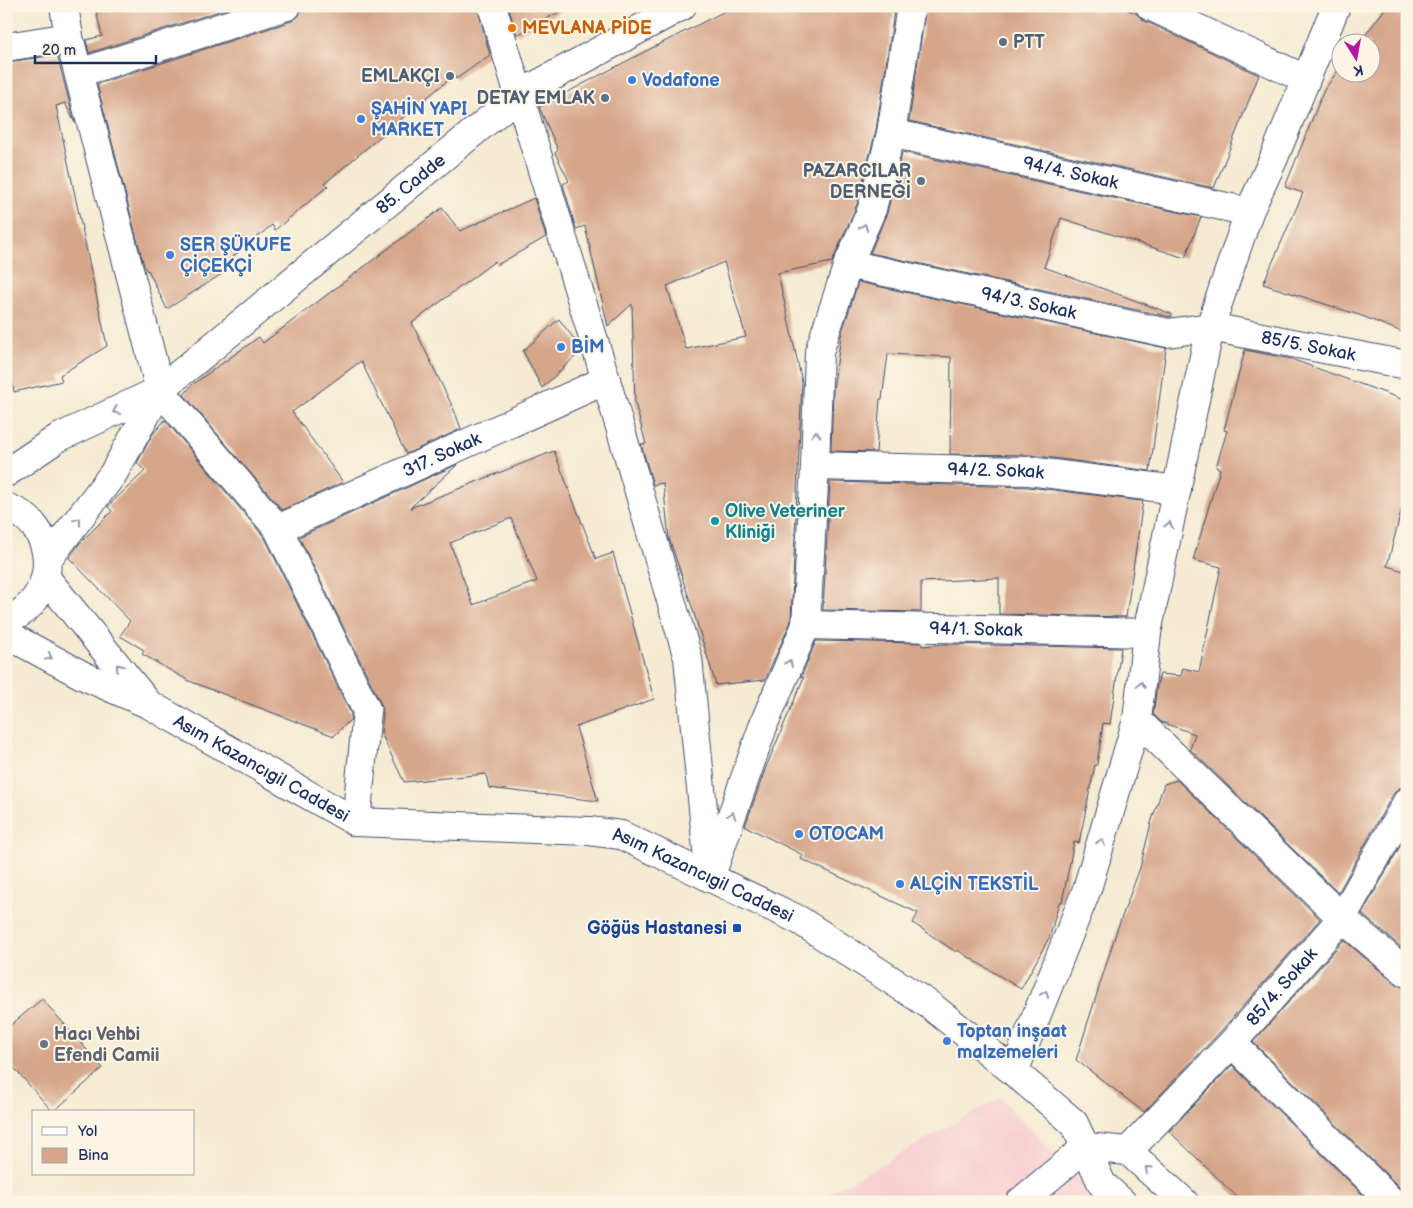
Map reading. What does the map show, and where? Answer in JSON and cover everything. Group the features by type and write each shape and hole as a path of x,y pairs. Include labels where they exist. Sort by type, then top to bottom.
{"street":[{"path":"64,6 69,37 160,390 278,528 367,711 356,822"},
{"path":"79,73 287,6"},
{"path":"492,6 606,380 688,658 710,878"},
{"name":"85. Cadde","path":"160,390 520,94 682,6"},
{"path":"710,878 765,721 806,625 819,352 848,264 872,209 891,133 911,6"},
{"path":"1150,6 1306,79"},
{"path":"1014,1072 1086,889 1137,720 1147,633 1210,327 1249,212 1273,160 1336,6"},
{"path":"6,48 69,37"},
{"name":"94/4. Sokak","path":"891,133 1249,212"},
{"name":"94/3. Sokak","path":"848,264 1168,333 1210,327"},
{"name":"85/5. Sokak","path":"1210,327 1407,366"},
{"name":"317. Sokak","path":"278,528 606,380"},
{"path":"6,473 58,438 160,390"},
{"path":"6,620 25,610 38,596 47,569 113,474 160,390"},
{"name":"94/2. Sokak","path":"815,466 1029,471 1176,490"},
{"path":"6,506 20,513 34,525 44,541 47,569 150,705"},
{"name":"94/1. Sokak","path":"806,625 1147,633"},
{"name":"Asım Kazancıgil Caddesi","path":"6,634 84,676 150,705 356,822 589,831 621,835 799,920 931,1006 1014,1072 1074,1124 1102,1184 1122,1202"},
{"path":"1137,720 1342,918 1407,973"},
{"name":"85/4. Sokak","path":"1128,1151 1232,1043 1342,918 1407,802"},
{"path":"1232,1043 1392,1202"},
{"path":"1026,1200 1086,1147 1128,1151 1184,1202"}],"shaded area":[{"path":"1000,1098 1101,1202 814,1202"}],"building":[{"path":"95,6 235,6 89,53 86,40 102,36"},
{"path":"302,6 477,6 490,55 456,79 454,75 325,183 328,186 275,230 272,225 220,267 225,272 167,309 148,270 144,266 97,84 292,21 299,16"},
{"path":"508,6 570,6 517,35"},
{"path":"735,6 895,6 876,130 857,204 832,262 778,273 802,382 791,621 765,680 716,685 669,538 663,483 653,485 641,444 646,444 635,403 632,304 608,326 585,226 576,229 563,184 569,181 555,153 558,150 539,107","holes":["724,262 746,337 686,349 667,286"]},
{"path":"926,6 1120,6 1137,14 1143,20 1259,75 1214,188 909,121"},
{"path":"1387,6 1407,6 1407,334 1362,316 1263,284 1303,193 1285,187 1324,90 1330,82 1380,82 1380,32 1368,32"},
{"path":"57,55 75,123 65,103 56,106 107,346 60,375 62,381 14,392 6,349 6,62"},
{"path":"902,152 1201,217 1185,258 1061,218 1044,267 1172,314 1171,317 870,253 887,213"},
{"path":"534,198 546,237 497,265 495,261 412,323 455,412 461,429 406,454 361,361 292,412 343,482 282,510 184,395 192,385 259,337 263,343 442,208 460,231"},
{"path":"858,282 1166,348 1150,471 1031,455 950,454 951,357 888,354 882,399 880,399 876,452 831,451 833,390 841,336"},
{"path":"559,319 581,351 542,388 523,351"},
{"path":"1245,350 1291,359 1407,401 1407,489 1387,566 1407,572 1407,786 1399,788 1393,794 1338,893 1190,749 1195,734 1161,722 1153,714 1160,674 1181,676 1183,668 1199,672 1221,567 1193,560 1220,469 1216,467 1227,431 1224,430"},
{"path":"165,420 265,538 351,714 351,719 334,736 189,681 142,654 144,650 120,636 130,621 69,558 80,543 112,511 108,507 110,504 145,471 137,463 152,435"},
{"path":"554,451 596,559 613,553 654,699 576,727 598,801 489,788 486,774 404,782 381,733 383,713 381,704 299,537 458,464 410,508","holes":["511,518 537,581 473,605 450,543"]},
{"path":"830,482 1028,487 1143,501 1126,617 999,614 999,578 921,582 921,612 823,610"},
{"path":"816,641 922,643 922,646 945,644 1121,648 1110,724 1103,723 1097,765 1095,765 1079,843 1074,842 1062,902 1059,902 1050,936 1021,989 957,950 956,952 913,923 918,913 801,859 803,855 745,826 766,767 804,677 801,677"},
{"path":"1177,780 1320,919 1220,1032 1144,1112 1076,1060 1117,930 1140,868 1151,823 1164,784"},
{"path":"1407,834 1407,952 1362,914"},
{"path":"1344,940 1397,985 1407,988 1407,1197 1253,1042"},
{"name":"Hacı Vehbi Efendi Camii","path":"42,999 103,1068 55,1110 51,1110 6,1059 6,1029"},
{"path":"1232,1065 1370,1202 1242,1202 1169,1131"}],"place":[{"name":"MEVLANA PİDE","path":"512,28"},
{"name":"PTT","path":"1003,42"},
{"name":"EMLAKÇI","path":"450,76"},
{"name":"Vodafone","path":"632,80"},
{"name":"DETAY EMLAK","path":"605,98"},
{"name":"ŞAHİN YAPI MARKET","path":"361,119"},
{"name":"PAZARCILAR DERNEĞİ","path":"921,181"},
{"name":"SER ŞÜKUFE ÇİÇEKÇİ","path":"170,255"},
{"name":"BİM","path":"561,347"},
{"name":"Olive Veteriner Kliniği","path":"715,521"},
{"name":"OTOCAM","path":"799,834"},
{"name":"ALÇİN TEKSTİL","path":"900,884"},
{"name":"Göğüs Hastanesi","path":"737,928"},
{"name":"Toptan inşaat malzemeleri","path":"947,1041"},
{"name":"Hacı Vehbi Efendi Camii","path":"44,1044"}]}
